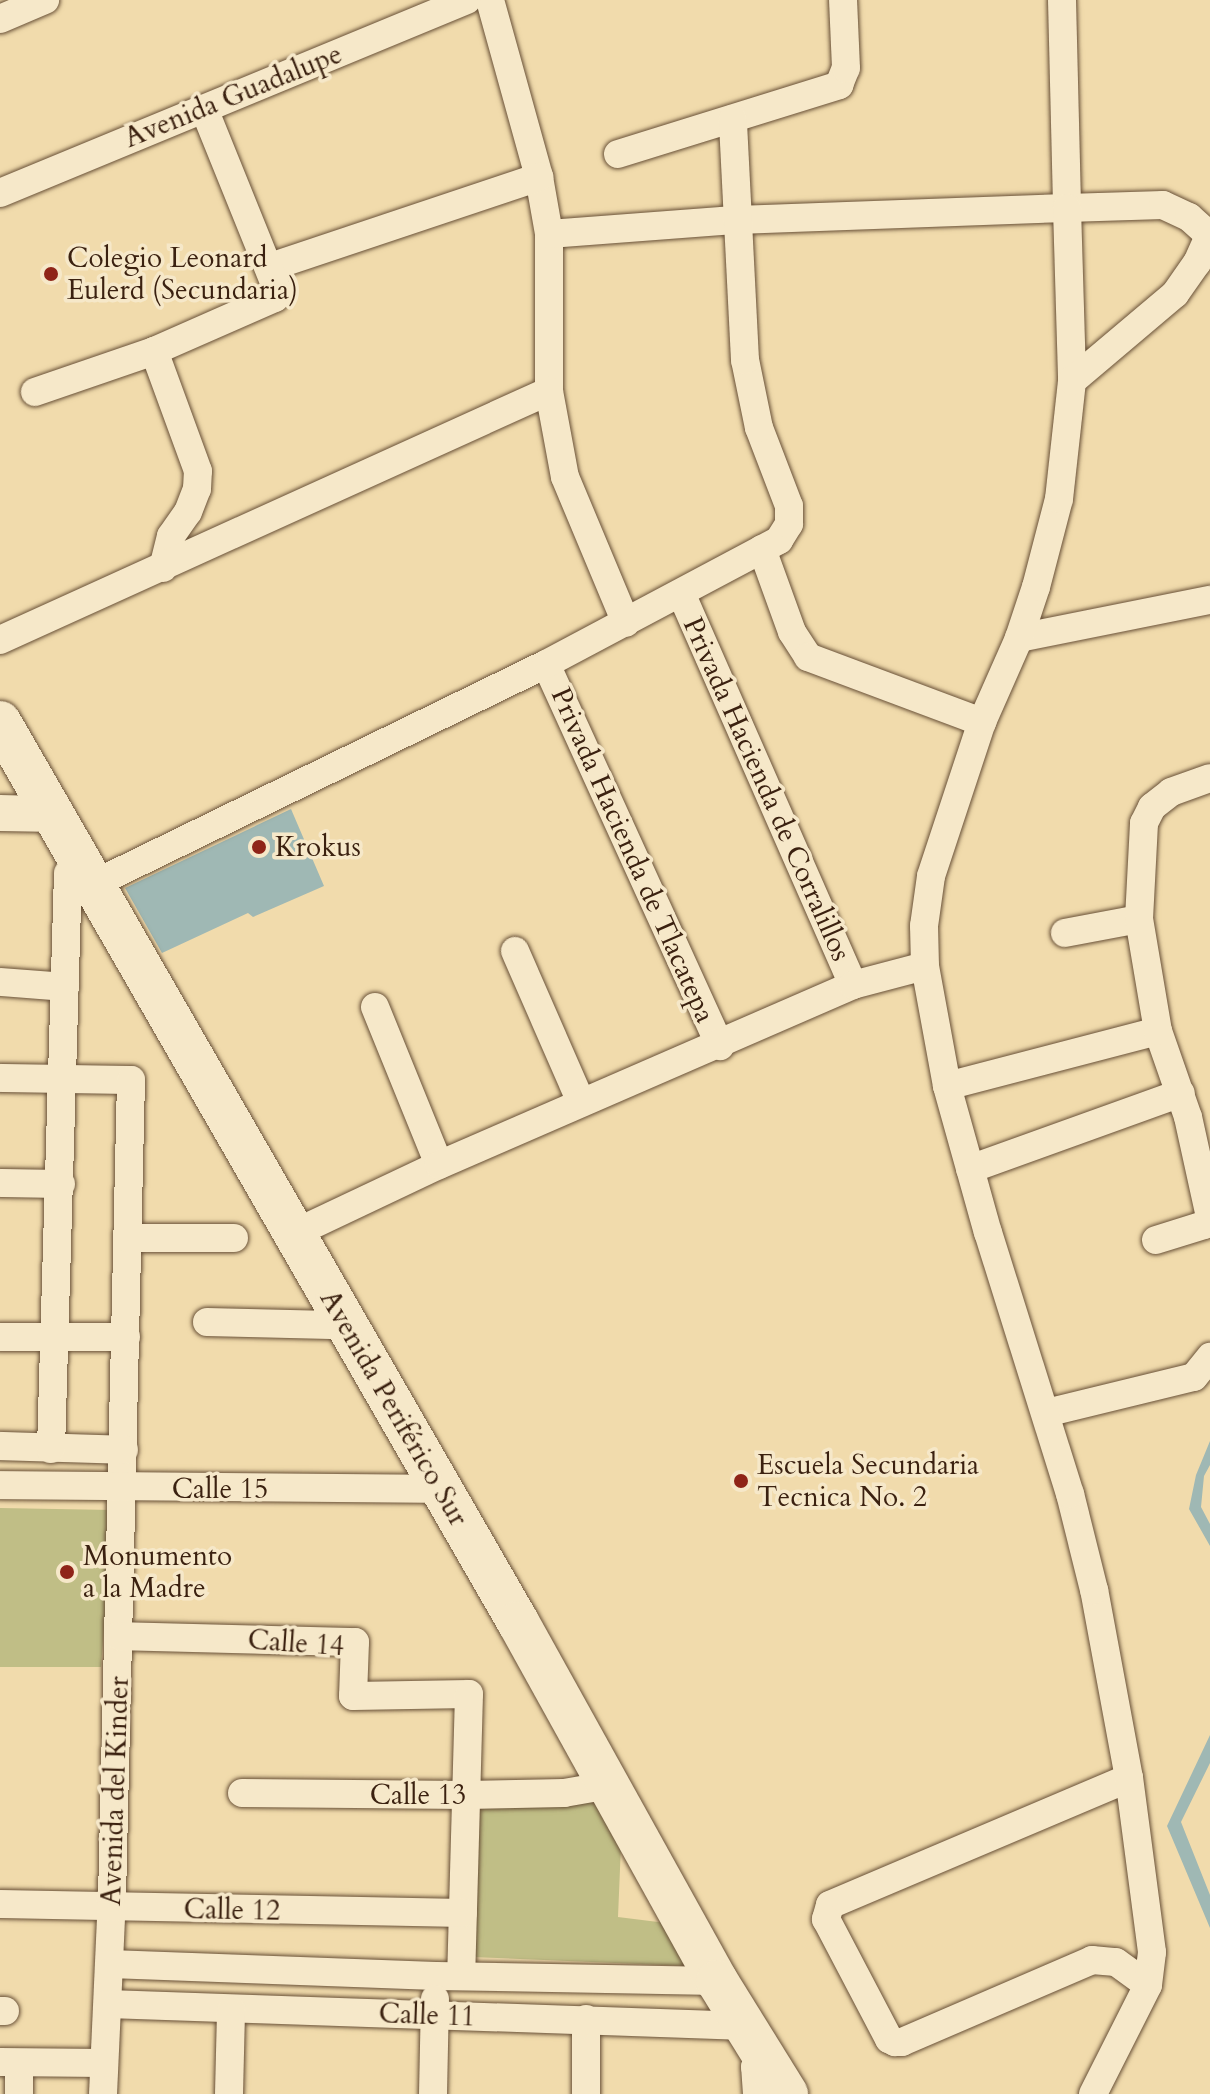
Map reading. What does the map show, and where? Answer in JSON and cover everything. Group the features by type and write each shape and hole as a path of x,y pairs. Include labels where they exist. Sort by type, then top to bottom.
{"street":[{"path":"0,19 45,0"},
{"name":"Avenida Guadalupe","path":"0,193 467,0"},
{"path":"490,0 539,177 549,234 549,391 565,477 626,623"},
{"path":"618,154 839,85 846,68 843,0"},
{"path":"1062,0 1072,381 1059,499 1019,638 982,722 931,876 924,926 925,966 947,1086 1046,1413 1094,1590 1129,1778 1152,1952 1148,1985 1093,2094"},
{"path":"35,392 154,351 275,298 278,292 270,267 204,109"},
{"path":"51,1449 65,987 81,879 546,664 779,540 789,524 789,506 750,394 733,119"},
{"path":"270,267 539,177"},
{"path":"549,234 737,220 1163,205 1189,217 1209,234 1197,263 1175,294 1072,381"},
{"path":"154,351 198,471 197,489 188,512 171,536 163,568"},
{"path":"0,640 549,391"},
{"path":"762,549 792,632 808,657 982,722"},
{"name":"Privada Hacienda de Corralillos","path":"681,593 853,985"},
{"path":"1019,638 1210,600"},
{"name":"Privada Hacienda de Tlacatepa","path":"546,664 720,1046"},
{"name":"Avenida Periférico Sur","path":"0,722 54,811 81,879 293,1234 518,1622 717,1981 756,2058 787,2094"},
{"path":"1156,1240 1204,1225 1210,1217 1193,1108 1158,1031 1139,919 1144,823 1152,807 1171,792 1210,778"},
{"path":"0,817 54,811"},
{"path":"1065,933 1139,919"},
{"path":"515,951 581,1102"},
{"path":"293,1234 439,1165 581,1102 720,1046 853,985 925,966"},
{"path":"0,982 65,987"},
{"path":"375,1007 439,1165"},
{"path":"947,1086 1158,1031"},
{"path":"0,1078 62,1080"},
{"name":"Avenida del Kinder","path":"62,1080 131,1080 112,1908 103,2094"},
{"path":"970,1169 1193,1108"},
{"path":"0,1183 61,1184"},
{"path":"128,1238 234,1238"},
{"path":"207,1322 331,1325"},
{"path":"0,1337 126,1337"},
{"path":"1046,1413 1194,1377 1210,1357"},
{"path":"0,1446 124,1450"},
{"name":"Calle 15","path":"0,1485 123,1489 440,1489"},
{"name":"Calle 14","path":"119,1636 355,1642 353,1696 469,1694 467,1795"},
{"path":"1129,1778 830,1905 826,1919 889,2039 895,2042 902,2042 1092,1960 1116,1962 1148,1985"},
{"name":"Calle 13","path":"242,1793 467,1795 564,1793 593,1788"},
{"path":"433,2094 434,2015 448,1976 463,1913 467,1795"},
{"name":"Calle 12","path":"0,1904 463,1913"},
{"path":"110,1964 448,1976 717,1981"},
{"name":"Calle 11","path":"108,2004 586,2019 756,2058"},
{"path":"229,2094 231,2010"},
{"path":"586,2019 586,2094"},
{"path":"19,2094 10,2063 104,2063"}],"lane":[{"path":"0,802 54,811"}],"shaded area":[{"path":"0,1508 113,1510 101,1667 0,1667"},
{"path":"591,1794 621,1845 618,1917 666,1923 687,1966 472,1957 476,1803"}],"water":[{"name":"Krokus","path":"291,809 324,886 253,917 248,913 162,953 125,888"},
{"path":"1210,1441 1210,1465 1204,1476 1201,1507 1210,1524 1210,1546 1189,1509 1196,1475"},
{"path":"1210,1735 1210,1763 1181,1822 1210,1895 1210,1928 1167,1826"}],"place":[{"name":"Colegio Leonard Eulerd (Secundaria)","path":"51,274"},
{"name":"Krokus","path":"259,847"},
{"name":"Escuela Secundaria Tecnica No. 2","path":"741,1481"},
{"name":"Monumento a la Madre","path":"67,1572"}]}
